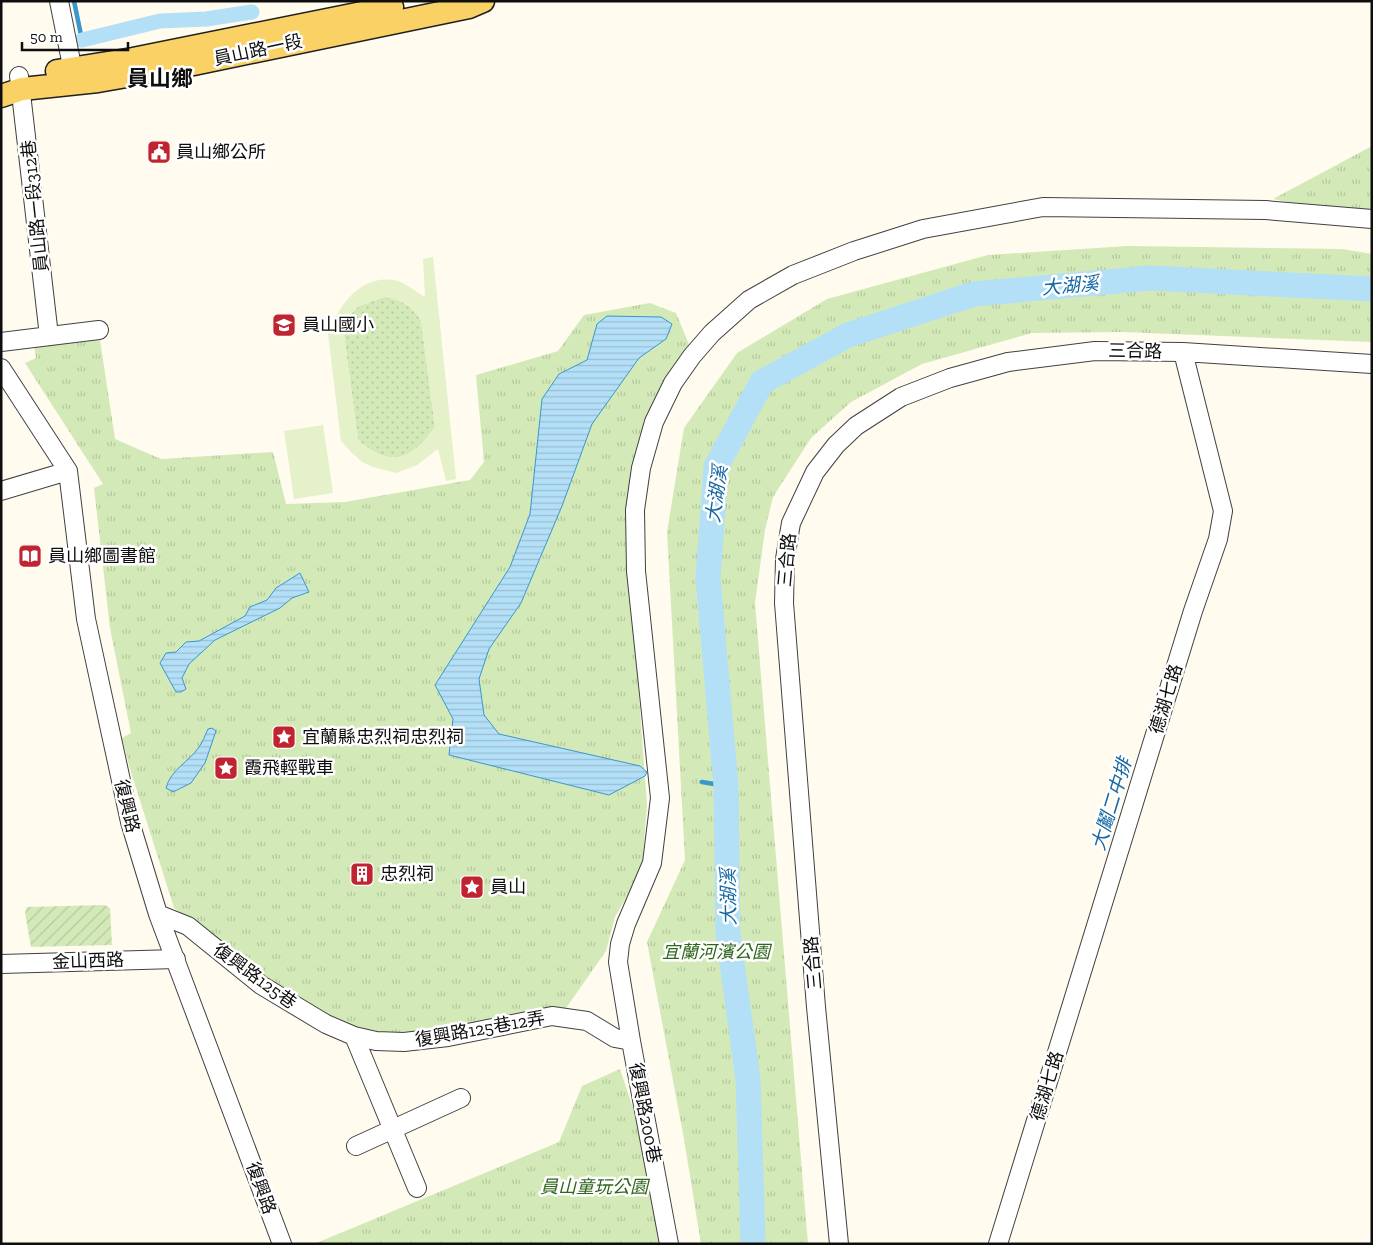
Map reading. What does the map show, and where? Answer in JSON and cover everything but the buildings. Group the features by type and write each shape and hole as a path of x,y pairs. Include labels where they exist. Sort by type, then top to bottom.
{"main road":[{"name":"員山路一段","path":"74,77 133,59 422,1"},
{"name":"員山路一段","path":"11,85 184,66 469,7 483,1"}],"street":[{"path":"59,1 74,77"},
{"name":"員山路一段312巷","path":"11,85 50,336"},
{"name":"復興路200巷","path":"669,1244 618,962 626,924 652,863 660,798 636,571 635,510 641,468 654,422 673,383 692,356 712,333 749,300 793,275 845,254 923,229 1034,208 1060,207 1265,210 1372,219"},
{"path":"1,342 99,330"},
{"name":"三合路","path":"839,1244 816,1007 784,603 785,559 791,523 814,472 836,444 856,426 900,397 950,378 1008,362 1095,351 1183,352 1372,364"},
{"name":"德湖七路","path":"998,1244 1190,620 1218,539 1223,511 1183,352"},
{"name":"復興路","path":"4,381 68,471 86,619 130,822 158,914 282,1244"},
{"path":"1,491 68,471"},
{"name":"復興路125巷","path":"158,914 188,926 261,985 326,1024 354,1036"},
{"name":"金山西路","path":"1,964 176,959"},
{"name":"復興路125巷12弄","path":"354,1036 376,1041 404,1042 448,1037 552,1016 587,1021 614,1038 631,1041"},
{"path":"354,1036 417,1188"},
{"path":"356,1146 461,1098"}],"green space":[{"path":"1372,146 1372,212 1318,208 1273,199"},
{"name":"宜蘭河濱公園","path":"1127,246 1342,249 1372,254 1372,342 1122,332 1032,333 922,364 851,402 811,438 773,497 765,530 755,603 808,1244 701,1244 684,1139 647,942 685,860 667,532 684,428 737,353 827,299 988,255"},
{"path":"433,257 456,479 446,481 438,449 417,465 396,473 362,462 341,441 328,334 344,303 370,282 382,280 398,281 425,297 423,259","holes":["384,297 396,299 405,304 421,320 435,427 418,447 400,457 380,455 358,440 344,335 352,313 359,306"]},
{"path":"384,297 396,299 405,304 421,320 435,427 417,447 400,457 380,455 358,440 344,335 352,313 359,306"},
{"path":"650,303 676,313 690,347 658,394 628,548 647,805 642,870 615,917 606,951 564,1011 407,1038 353,1031 259,975 174,908 122,738 131,733 110,628 94,488 103,484 25,363 36,358 34,346 100,340 115,439 161,459 273,452 286,504 345,502 470,480 484,462 476,375 558,351 584,315"},
{"path":"323,425 333,493 294,499 284,431"},
{"path":"105,905 110,908 112,945 31,947 25,913 27,907"},
{"name":"員山童玩公園","path":"620,1069 635,1114 666,1244 314,1244 559,1142 582,1086"}],"water":[{"path":"607,316 661,317 672,324 666,339 639,358 592,424 562,506 521,603 489,649 479,679 484,715 499,734 640,766 647,772 645,776 609,795 449,755 453,719 435,685 510,567 530,514 542,399 559,374 587,360 597,324"},
{"path":"300,573 309,592 292,598 280,608 215,640 189,664 182,678 186,689 176,692 160,663 166,653 176,652 186,642 199,641 245,616 250,607 267,600 276,588"},
{"path":"212,728 216,731 205,763 191,783 173,792 166,788 168,781 202,743 208,729"}],"waterway":[{"path":"74,1 82,40"},
{"path":"82,40 160,21 206,19 252,12"},
{"name":"大湖溪","path":"753,1244 748,1079 728,934 726,786 708,578 716,467 762,382 848,335 974,294 1150,278 1372,289"},
{"path":"702,782 726,786"}],"place":[{"name":"員山鄉公所","path":"159,152"},
{"name":"員山國小","path":"284,325"},
{"name":"員山鄉圖書館","path":"30,556"},
{"name":"宜蘭縣忠烈祠忠烈祠","path":"284,737"},
{"name":"霞飛輕戰車","path":"226,768"},
{"name":"忠烈祠","path":"362,874"},
{"name":"員山","path":"472,887"}],"district":[{"name":"員山鄉","path":"160,78"}],"water label":[{"name":"大鬮二中排","path":"1111,804"}]}
